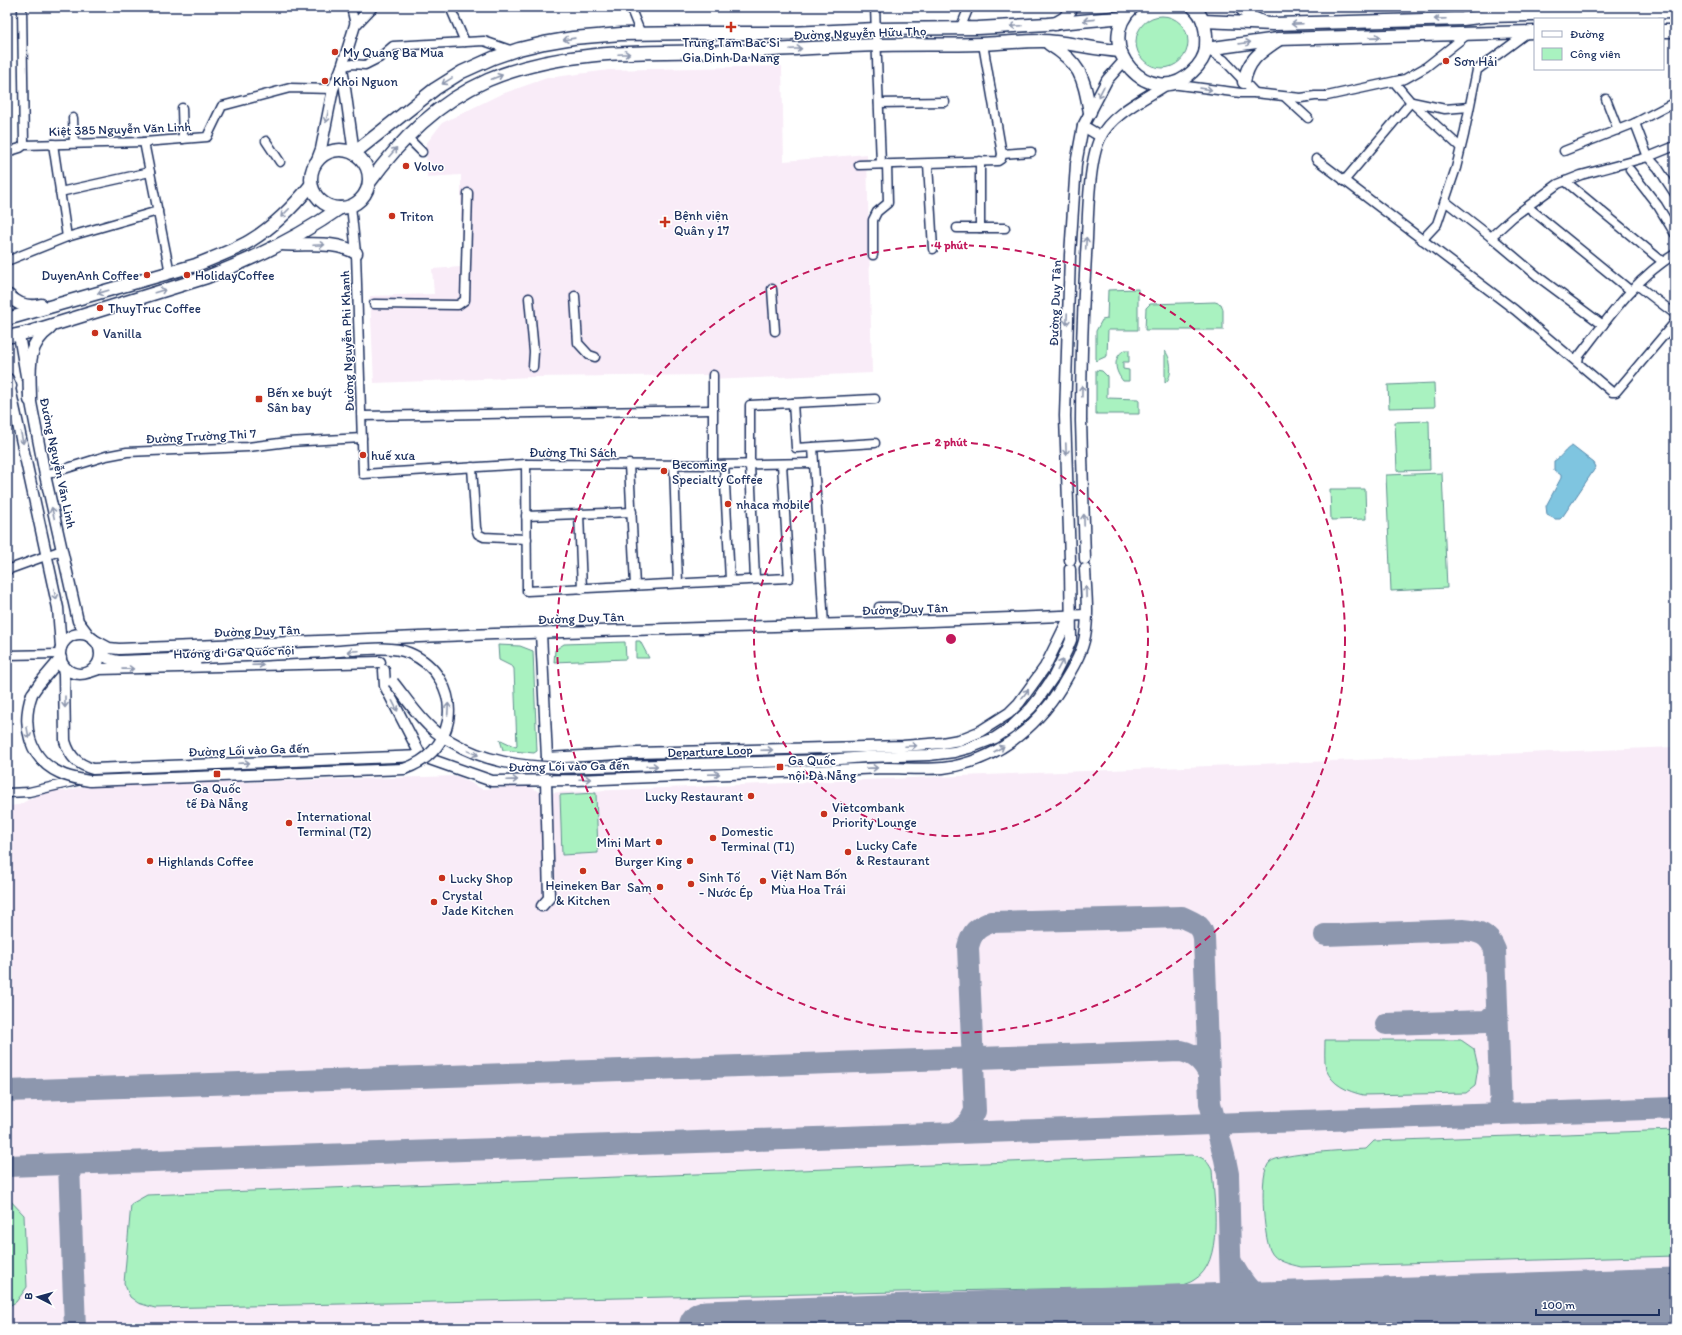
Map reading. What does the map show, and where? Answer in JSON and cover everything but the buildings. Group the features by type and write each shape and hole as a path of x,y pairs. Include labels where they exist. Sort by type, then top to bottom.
{"main road":[{"path":"1054,24 1065,18 1072,7"},
{"path":"1133,7 1124,17 1119,34 1122,56 1130,69 1147,81 1167,84 1179,81 1189,75 1200,63 1206,48 1206,31 1204,21 1196,8"},
{"path":"1240,7 1245,13 1257,21 1273,24"},
{"path":"1204,21 1273,24 1463,19 1488,12 1596,10 1675,12"},
{"name":"Đường Nguyễn Hữu Thọ","path":"354,153 435,89 462,72 493,58 544,43 574,38 642,34 791,33 876,29 960,29 1054,24 1124,17"},
{"path":"1664,31 1675,30"},
{"path":"1206,48 1278,39 1531,32"},
{"path":"1244,82 1246,71 1251,61 1278,39"},
{"name":"Đường Nguyễn Hữu Thọ","path":"369,183 407,137 446,103 467,90 505,74 548,62 575,57 623,54 783,50 876,45 983,44 1044,41 1102,50 1122,56"},
{"path":"1044,41 1066,55 1074,63 1082,78 1090,112"},
{"path":"13,336 207,277 280,244 321,222 363,197 369,183 369,174 361,159 354,153 344,150 336,150 321,156 316,162 312,169 311,185 313,191 321,202 327,205 345,207"},
{"path":"11,318 196,265 250,241 277,221 311,185"},
{"path":"280,244 302,246 328,244 347,248 356,253"},
{"path":"8,293 17,302 28,306 34,307 58,304"},
{"name":"Đường Nguyễn Văn Linh","path":"8,293 13,336"},
{"path":"30,400 30,359 33,346 38,338 56,324"}],"street":[{"path":"22,7 24,145"},
{"path":"351,7 355,25"},
{"path":"316,162 321,149 333,89 342,67 355,25 372,7"},
{"path":"450,7 465,42"},
{"path":"630,7 642,34"},
{"path":"872,255 873,220 876,212 888,202 879,103 875,7"},
{"path":"960,29 969,7"},
{"path":"1422,240 1437,224 1456,168 1477,70 1531,32"},
{"path":"1086,615 1081,420 1086,256 1092,171 1100,136 1111,121 1167,84 1285,97 1301,98 1327,96 1406,79 1469,34"},
{"path":"342,67 352,64 365,65 380,58 393,46 484,41 513,51"},
{"path":"859,165 928,164 1001,159 1002,154 983,44"},
{"path":"1206,48 1224,60 1255,93"},
{"name":"Đường Duy Tân","path":"1071,614 1065,416 1070,255 1075,172 1083,126 1107,80 1122,56"},
{"path":"342,67 354,153"},
{"path":"1394,82 1411,102 1460,147"},
{"name":"Kiệt 385 Nguyễn Văn Linh","path":"7,152 20,148 24,145 144,142 207,137 222,106 290,88 333,89"},
{"path":"1285,97 1308,118"},
{"path":"1606,99 1618,130"},
{"path":"879,103 946,102"},
{"path":"1411,102 1445,109 1469,107"},
{"path":"1344,181 1411,102"},
{"path":"1564,151 1635,123 1675,102"},
{"path":"182,108 183,139"},
{"path":"73,118 74,144"},
{"path":"1635,123 1648,157 1658,168 1675,194"},
{"path":"1083,126 1100,136"},
{"path":"407,137 422,152"},
{"path":"266,141 280,162"},
{"path":"144,142 170,273"},
{"path":"53,144 67,236"},
{"path":"1491,237 1513,217 1558,184 1581,175 1648,157 1675,146"},
{"path":"1002,154 1031,152"},
{"path":"1316,159 1515,310 1612,392 1616,392 1675,322"},
{"path":"980,161 980,228"},
{"path":"928,164 933,249"},
{"path":"1630,170 1658,206 1675,234"},
{"path":"60,192 150,172"},
{"path":"1565,181 1663,262"},
{"path":"374,304 451,306 458,305 465,300 468,193"},
{"path":"1445,201 1541,279 1603,325"},
{"name":"Đường Nguyễn Phi Khanh","path":"345,207 356,253 363,474"},
{"path":"1528,207 1631,291"},
{"path":"7,261 67,236 158,211"},
{"path":"957,228 1005,228"},
{"path":"1578,362 1579,356 1631,291 1663,262 1675,254"},
{"path":"1637,285 1675,314"},
{"path":"772,289 775,331"},
{"path":"575,296 578,344 589,355 595,357"},
{"path":"529,298 533,346 533,367"},
{"name":"Đường Nguyễn Văn Linh","path":"13,336 30,400 44,475 78,621 92,638"},
{"path":"7,374 12,414 59,614 61,656 70,671 74,674 79,674 90,672 98,664 100,652"},
{"path":"713,375 713,465"},
{"path":"755,579 750,465 750,404 875,400"},
{"path":"793,403 796,448 876,443"},
{"path":"362,416 712,410"},
{"name":"Đường Trường Thi 7","path":"44,475 106,456 127,452 248,447 288,442 362,438"},
{"path":"813,447 824,625"},
{"name":"Đường Thi Sách","path":"363,474 526,464 750,465 813,463"},
{"path":"526,464 527,591 789,578 782,464"},
{"path":"629,464 635,586"},
{"path":"674,464 678,584"},
{"path":"724,465 730,580"},
{"path":"472,468 476,528 478,534 484,537 527,539"},
{"path":"1068,494 1083,493"},
{"path":"526,516 632,512"},
{"path":"579,514 582,589"},
{"path":"7,570 62,550"},
{"path":"879,607 897,607"},
{"path":"547,758 637,753 910,746 960,740 996,723 1019,703 1045,667 1071,614"},
{"name":"Đường Duy Tân","path":"92,638 109,648 119,649 541,633 824,625 1071,614 1086,615"},
{"name":"Departure Loop","path":"382,666 430,728 460,747 473,753 497,761 524,766 558,768 827,760 929,755 954,752 969,748 1002,734 1021,719 1039,698 1054,676 1067,650 1071,640 1071,614"},
{"name":"Đường Lối vào Ga đến","path":"61,656 64,680 65,741 68,751 74,760 83,766 111,772 421,756 492,781 885,768 923,769 944,768 971,761 998,751 1026,730 1048,706 1068,676 1082,649 1085,637 1086,615"},
{"path":"541,633 547,758 546,780 549,898 542,906"},
{"path":"77,635 84,635 92,638 100,652 111,660 119,661 374,650 407,652 420,658 437,674 446,690 449,702 445,734 439,744 422,762 404,769 90,781 61,774 52,769 36,752 29,739 26,724 28,706 32,694 61,656 65,641 77,635"},
{"path":"380,639 385,686 421,756"},
{"path":"7,655 61,656"},
{"name":"Hướng đi Ga Quốc nội","path":"90,672 99,669 382,666"},
{"path":"7,793 30,792 111,772"}],"shaded area":[{"name":"Bệnh viện Quân y 17","path":"782,66 784,161 867,154 872,373 709,380 708,375 533,377 374,383 370,296 434,294 432,269 461,267 461,175 427,177 426,144 442,123 499,95 547,78 609,70"},
{"path":"1675,747 1675,1328 7,1328 7,806 19,805 44,791 66,791 80,787 458,776 482,789 529,786 541,793"}],"green space":[{"path":"1162,16 1172,18 1180,24 1186,32 1188,42 1186,52 1180,60 1172,66 1162,68 1152,66 1144,60 1138,52 1136,42 1138,32 1144,24 1152,18"},
{"path":"1138,289 1138,330 1108,330 1107,356 1096,361 1096,331 1102,320 1107,319 1108,290"},
{"path":"1215,302 1221,304 1223,309 1223,330 1145,330 1146,308 1150,304"},
{"path":"1124,350 1129,350 1129,362 1123,362 1123,369 1129,370 1129,381 1123,381 1118,373 1116,365 1118,357"},
{"path":"1165,351 1171,368 1168,380 1165,383"},
{"path":"1096,370 1102,371 1107,376 1107,398 1139,399 1139,414 1096,414"},
{"path":"1434,383 1435,407 1389,408 1388,385"},
{"path":"1429,421 1430,470 1397,471 1395,422"},
{"path":"1442,473 1447,588 1391,591 1386,475"},
{"path":"1330,489 1365,489 1366,519 1331,520"},
{"path":"636,641 640,641 649,658 636,658"},
{"path":"625,642 626,659 554,662 555,650 564,644"},
{"path":"498,645 520,646 533,651 537,751 534,753 503,750 500,740 516,747 517,746 514,669 513,667 499,660"},
{"path":"596,793 598,853 562,855 560,795"},
{"path":"1325,1040 1461,1040 1474,1049 1478,1067 1475,1086 1466,1093 1363,1095 1346,1089 1336,1083 1329,1075 1325,1062"},
{"path":"1675,1130 1675,1256 1301,1267 1279,1260 1270,1250 1264,1219 1263,1191 1266,1168 1270,1162 1276,1159 1315,1152 1366,1149 1374,1141"},
{"path":"1192,1155 1204,1160 1212,1170 1215,1230 1210,1260 1203,1272 1192,1281 1180,1286 155,1308 138,1303 130,1297 124,1283 131,1204 147,1195"},
{"path":"7,1197 24,1215 27,1287 16,1302 7,1307"}],"water":[{"path":"1572,446 1594,463 1596,467 1563,516 1560,519 1555,519 1547,515 1546,506 1561,478 1561,475 1554,470 1554,461"}],"taxiway":[{"path":"957,1133 970,1121 975,1111 968,947 971,937 976,931 982,926 991,922 1182,917 1197,924 1203,933 1204,938 1210,1103 1228,1174 1232,1328"},
{"path":"1325,935 1463,930 1483,934 1490,940 1495,950 1501,1114"},
{"path":"1386,1024 1487,1021 1497,1012"},
{"path":"7,1091 1181,1051 1198,1059 1204,1065 1209,1074"},
{"path":"7,1166 1675,1108"},
{"path":"69,1164 75,1328"},
{"path":"1231,1262 1243,1282 1255,1295 1271,1303 1294,1308"},
{"path":"1252,1328 1265,1317 1293,1308"}],"runway":[{"path":"706,1328 1675,1295"}],"place":[{"name":"Trung Tam Bac Si Gia Dinh Da Nang","path":"731,27"},
{"name":"My Quang Ba Mua","path":"335,52"},
{"name":"Sơn Hải","path":"1446,61"},
{"name":"Khoi Nguon","path":"325,81"},
{"name":"Volvo","path":"406,166"},
{"name":"Triton","path":"392,216"},
{"name":"Bệnh viện Quân y 17","path":"665,222"},
{"name":"DuyenAnh Coffee","path":"147,275"},
{"name":"HolidayCoffee","path":"187,275"},
{"name":"ThuyTruc Coffee","path":"100,308"},
{"name":"Vanilla","path":"95,333"},
{"name":"Bến xe buýt Sân bay","path":"259,399"},
{"name":"huế xưa","path":"363,455"},
{"name":"Becoming Specialty Coffee","path":"664,471"},
{"name":"nhaca mobile","path":"728,504"},
{"name":"Ga Quốc nội Đà Nẵng","path":"780,767"},
{"name":"Ga Quốc tế Đà Nẵng","path":"217,774"},
{"name":"Lucky Restaurant","path":"751,796"},
{"name":"Vietcombank Priority Lounge","path":"824,814"},
{"name":"International Terminal (T2)","path":"289,823"},
{"name":"Domestic Terminal (T1)","path":"713,838"},
{"name":"Mini Mart","path":"659,842"},
{"name":"Lucky Cafe & Restaurant","path":"848,852"},
{"name":"Highlands Coffee","path":"150,861"},
{"name":"Burger King","path":"690,861"},
{"name":"Heineken Bar & Kitchen","path":"583,871"},
{"name":"Lucky Shop","path":"442,878"},
{"name":"Việt Nam Bốn Mùa Hoa Trái","path":"763,881"},
{"name":"Sinh Tố - Nước Ép","path":"691,884"},
{"name":"Sam","path":"660,887"},
{"name":"Crystal Jade Kitchen","path":"434,902"}]}
